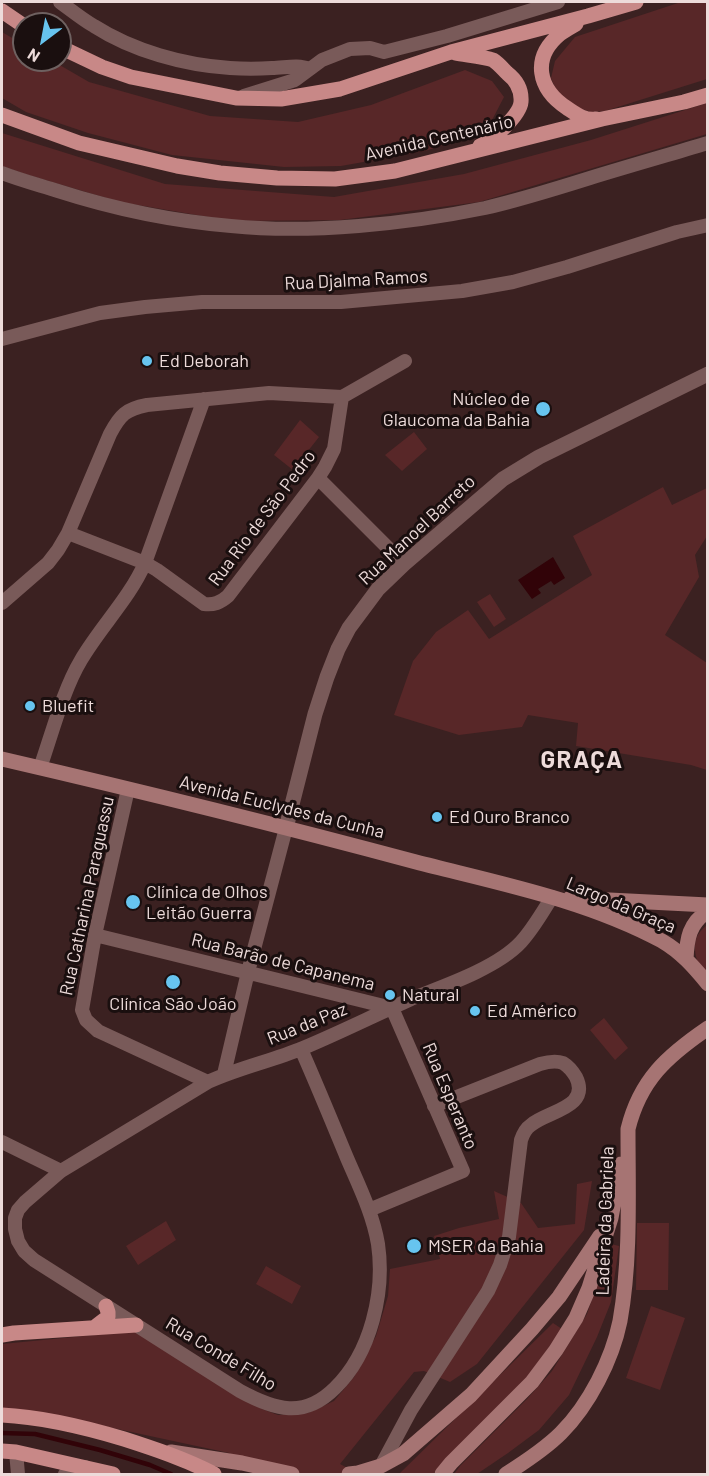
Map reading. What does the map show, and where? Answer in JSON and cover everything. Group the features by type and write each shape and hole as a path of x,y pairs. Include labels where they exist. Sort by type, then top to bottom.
{"main road":[{"path":"72,53 131,77 236,98 281,99 332,90 451,52 636,2"},
{"path":"588,16 559,35 546,51 542,64 542,75 545,86 559,103 589,120 602,119"},
{"path":"451,52 492,60 512,77 520,91 520,106 503,129 485,144 458,156"},
{"name":"Avenida Centenário","path":"2,115 79,143 220,173 277,178 335,179 395,171 708,95"},
{"name":"Avenida Euclydes da Cunha","path":"2,759 286,828 552,897"},
{"name":"Largo da Graça","path":"552,897 708,905"},
{"name":"Largo da Graça","path":"552,897 611,918 663,942 686,959 708,984"},
{"path":"686,959 687,938 693,925 708,911"},
{"name":"Ladeira da Gabriela","path":"506,1474 536,1455 567,1427 596,1387 620,1322 628,1232 628,1129 632,1113 648,1081 673,1054 708,1028"},
{"path":"442,1474 532,1382 576,1318 589,1288 611,1218 628,1129"},
{"path":"349,1474 381,1466 403,1454 471,1395 559,1297 611,1218"},
{"path":"94,1327 108,1317 106,1306"},
{"path":"2,1335 136,1324"},
{"path":"2,1415 85,1428 159,1450 214,1474"},
{"path":"159,1450 242,1463 292,1474"},
{"path":"9,1451 113,1474"}],"street":[{"path":"60,2 92,25 131,45 154,53 193,63 229,68 303,67 309,69"},
{"path":"236,98 295,80 322,60 350,49 370,48 384,52 447,36 558,2"},
{"path":"2,173 75,197 182,221 234,227 347,226 418,219 485,208 708,143"},
{"name":"Rua Djalma Ramos","path":"2,339 100,313 145,307 202,302 341,302 462,291 513,282 677,232 708,225"},
{"path":"2,603 48,563 58,550 68,533 115,424 133,408 269,393 342,397 405,361"},
{"name":"Rua Manoel Barreto","path":"286,828 315,714 338,650 349,628 378,589 503,478 539,457 708,374"},
{"name":"Rua Rio de São Pedro","path":"68,533 145,563 204,604 213,605 222,602 318,478 334,449 342,397"},
{"path":"40,768 73,675 82,658 138,579 204,399"},
{"path":"318,478 404,564"},
{"name":"Rua Catharina Paraguassu","path":"128,789 95,935 82,1010 86,1020 98,1031 208,1082"},
{"path":"224,1074 286,828"},
{"name":"Rua da Paz","path":"62,1171 224,1074 301,1049 453,982 504,956 520,943 552,897"},
{"name":"Rua Barão de Capanema","path":"95,935 392,1008"},
{"name":"Rua Esperanto","path":"369,1210 463,1171 392,1008"},
{"name":"Rua Conde Filho","path":"62,1171 18,1210 15,1229 24,1251 34,1260 260,1402 292,1408 312,1405 327,1396 342,1382 370,1333 379,1276 378,1244 369,1210 301,1049"},
{"path":"381,1466 411,1410 488,1291 500,1265 508,1237 523,1132 532,1124 567,1107 575,1100 579,1091 578,1081 573,1072 563,1063 552,1061 434,1106"},
{"path":"2,1142 62,1171"},
{"path":"9,1451 18,1474"},
{"path":"65,1474 85,1467"}],"shaded area":[{"path":"681,2 707,2 707,79 605,111 591,112 559,97 551,78 555,61 575,37"},
{"path":"2,32 12,38 12,72 72,72 89,82 210,116 298,122 371,105 465,70 492,81 504,97 491,122 467,137 425,151 341,166 284,167 172,155 88,133 26,112 2,98"},
{"path":"707,103 707,134 479,202 340,220 232,221 120,202 2,166 2,133 165,184 334,197 464,174 591,140"},
{"path":"300,420 319,437 293,470 274,455"},
{"path":"414,432 427,449 402,471 385,455"},
{"path":"663,487 672,505 707,488 707,536 695,555 699,577 665,635 707,663 707,770 691,765 576,746 578,723 528,715 522,727 459,735 394,715 413,661 436,632 468,610 489,639 592,575 573,536"},
{"path":"553,557 565,578 554,585 551,581 538,589 541,593 532,599 518,580"},
{"path":"490,594 506,619 494,627 477,602"},
{"path":"707,925 707,979 698,963 695,943"},
{"path":"604,1018 628,1048 615,1060 590,1030"},
{"path":"592,1181 584,1230 477,1364 450,1382 424,1371 414,1372 340,1464 359,1474 254,1474 229,1453 43,1413 2,1411 2,1344 135,1331 262,1409 278,1415 308,1413 334,1401 354,1377 376,1336 388,1296 390,1269 440,1259 434,1236 499,1219 494,1191 521,1203 538,1228 575,1224 577,1184"},
{"path":"166,1221 176,1240 138,1265 126,1246"},
{"path":"637,1223 669,1223 668,1290 636,1290"},
{"path":"611,1244 619,1246 611,1302 569,1395 539,1430 508,1453 477,1474 454,1474 552,1371 587,1314"},
{"path":"266,1266 301,1286 292,1304 256,1284"},
{"path":"651,1306 685,1318 660,1390 626,1378"},
{"path":"553,1323 562,1329 516,1393 433,1474 399,1474"}],"waterway":[{"path":"2,1433 35,1434 100,1450 150,1465 171,1474"}],"place":[{"name":"Ed Deborah","path":"147,361"},
{"name":"Núcleo de Glaucoma da Bahia","path":"543,409"},
{"name":"Bluefit","path":"30,706"},
{"name":"Ed Ouro Branco","path":"437,817"},
{"name":"Clínica de Olhos Leitão Guerra","path":"133,902"},
{"name":"Clínica São João","path":"173,982"},
{"name":"Natural","path":"390,995"},
{"name":"Ed Américo","path":"475,1011"},
{"name":"MSER da Bahia","path":"414,1246"}],"district":[{"name":"GRAÇA","path":"582,760"}]}
